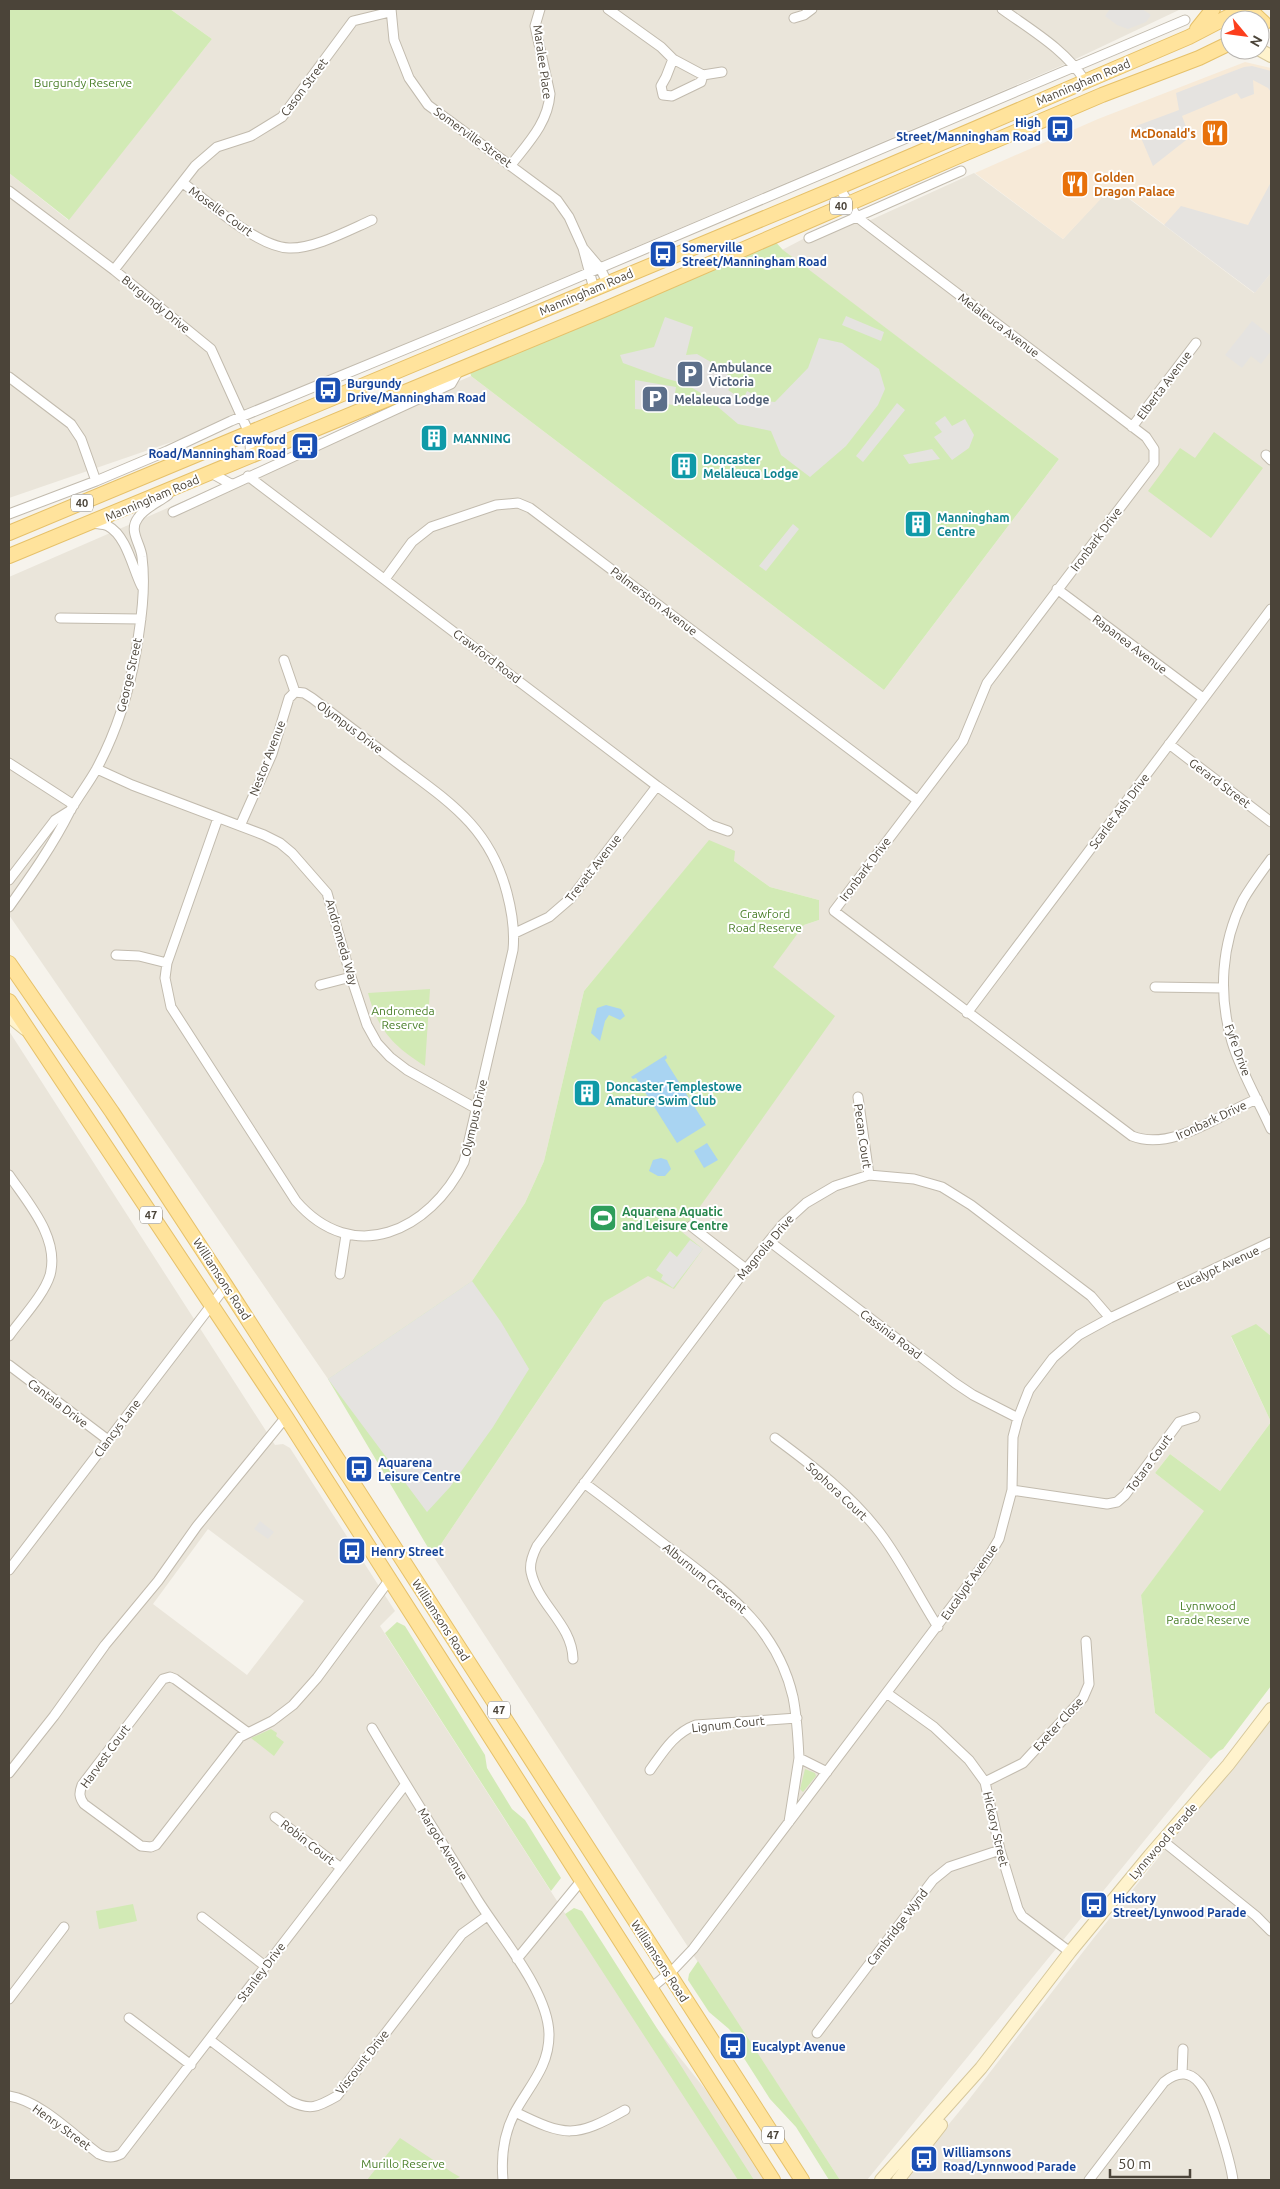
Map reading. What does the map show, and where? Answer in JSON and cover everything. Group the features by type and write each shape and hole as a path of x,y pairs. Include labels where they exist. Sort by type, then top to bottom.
{"main road":[{"path":"1189,37 1207,19 1213,9"},
{"name":"Manningham Road","path":"9,533 839,186 1189,37 1243,9"},
{"name":"Manningham Road","path":"9,556 603,310 848,203 1220,47"},
{"path":"608,284 616,304"},
{"path":"594,289 603,310"},
{"path":"119,487 127,508"},
{"name":"Williamsons Road","path":"9,963 112,1112 226,1286 802,2180"},
{"name":"Williamsons Road","path":"9,1001 286,1417 773,2180"},
{"path":"9,1016 29,1032"},
{"path":"390,1580 406,1565"},
{"name":"Lynnwood Parade","path":"881,2180 981,2068 1070,1952 1228,1765 1271,1709"},
{"name":"Lynnwood Parade","path":"898,2180 955,2108 981,2068"}],"street":[{"name":"Maralee Place","path":"512,165 540,127 547,114 549,104 550,94 535,26 540,9"},
{"path":"608,9 661,47 673,59 703,75 722,72"},
{"path":"794,18 804,15 812,9"},
{"path":"1002,9 1064,56 1076,67 1086,81"},
{"name":"Somerville Street","path":"390,11 394,40 409,78 428,105 557,200 569,217 583,248 594,289"},
{"name":"Cason Street","path":"114,270 195,166 217,147 252,136 282,117 353,21 390,11"},
{"name":"Manningham Road","path":"9,514 96,481 242,416 600,268 1185,20"},
{"path":"673,59 661,86 663,95 672,96 701,82 703,75"},
{"path":"809,238 961,171"},
{"name":"Moselle Court","path":"183,183 248,232 267,242 290,248 316,244 372,220"},
{"name":"Melaleuca Avenue","path":"839,186 857,217 1146,437 1154,449 1154,463"},
{"name":"Burgundy Drive","path":"9,191 114,270 211,349 249,433 250,456"},
{"name":"Somerville Street","path":"583,248 600,268 608,284"},
{"name":"Elberta Avenue","path":"1132,427 1196,343"},
{"name":"Manningham Road","path":"173,512 451,384 459,370"},
{"path":"9,377 71,424 82,439 96,481"},
{"name":"Ironbark Drive","path":"1154,463 986,683 963,740 834,912 1125,1132 1140,1139 1158,1141 1180,1135 1257,1099"},
{"name":"Manningham Road","path":"211,473 231,484"},
{"name":"Crawford Road","path":"248,476 657,786 711,825 728,831"},
{"name":"George Street","path":"9,907 64,826 96,769 124,704 136,654 141,619 142,554 135,537 134,528 138,518 188,483"},
{"name":"Palmerston Avenue","path":"385,579 412,542 431,527 507,503 530,508 917,800"},
{"name":"George Street","path":"90,523 107,525 114,530 131,557 136,576 142,588"},
{"name":"Rapanea Avenue","path":"1058,589 1203,698"},
{"name":"Scarlet Ash Drive","path":"967,1013 1271,609"},
{"path":"60,618 141,619"},
{"path":"284,660 295,692"},
{"name":"Nestor Avenue","path":"240,826 272,754 289,698 295,692"},
{"name":"Olympus Drive","path":"218,818 167,963 165,978 171,1007 296,1201 317,1221 346,1235 384,1233 401,1228 420,1217 438,1203 464,1162 510,966 515,934 512,913 501,872 493,853 471,823 445,798 312,698 304,693 295,692"},
{"name":"Gerard Street","path":"1169,744 1271,822"},
{"path":"9,763 73,808"},
{"name":"Andromeda Way","path":"96,769 280,843 292,853 327,893 332,905 351,977 367,1025 377,1043 390,1057 417,1077 477,1109"},
{"name":"Trevatt Avenue","path":"515,934 549,917 570,898 657,786"},
{"name":"George Street","path":"9,880 55,820 73,808"},
{"name":"Fyfe Drive","path":"1271,859 1250,888 1238,910 1227,949 1223,988 1226,1016 1232,1043 1271,1128"},
{"path":"116,955 139,956 167,963"},
{"path":"320,986 351,977"},
{"path":"1155,987 1223,988"},
{"name":"Pecan Court","path":"858,1097 869,1175"},
{"path":"9,1175 42,1225 49,1240 52,1257 50,1276 41,1292 9,1336"},
{"name":"Magnolia Drive","path":"574,1659 573,1645 538,1589 531,1572 531,1560 537,1546 746,1269 793,1213 819,1194 869,1175 914,1179 942,1186 1091,1296 1110,1318"},
{"path":"691,1226 746,1269"},
{"path":"340,1274 346,1235"},
{"name":"Cassinia Road","path":"769,1241 955,1383 973,1395 1018,1418"},
{"name":"Eucalypt Avenue","path":"650,1989 693,1949 888,1694 986,1561 998,1539 1012,1490 1013,1437 1018,1418 1029,1390 1053,1358 1079,1335 1110,1318 1271,1242"},
{"name":"Clancys Lane","path":"9,1570 226,1286"},
{"name":"Cantala Drive","path":"9,1365 108,1440"},
{"path":"9,1773 54,1716 105,1645 158,1581 197,1526 286,1417"},
{"name":"Totara Court","path":"1012,1490 1107,1504 1117,1502 1125,1495 1179,1422 1195,1417"},
{"name":"Sophora Court","path":"775,1438 815,1468 841,1491 880,1533 938,1627"},
{"name":"Alburnum Crescent","path":"584,1483 725,1591 748,1612 765,1633 786,1674 796,1718 799,1758 789,1822"},
{"name":"Harvest Court","path":"247,1732 175,1679 170,1677 164,1679 82,1785 79,1793 80,1799 84,1804 141,1846 151,1847 159,1841 234,1744 247,1732 272,1721 293,1706 317,1678 390,1580"},
{"name":"Exeter Close","path":"985,1782 1023,1763 1082,1698 1089,1684 1086,1641"},
{"name":"Hickory Street","path":"888,1694 934,1727 969,1760 985,1782 1000,1850 1014,1900 1022,1916 1070,1952"},
{"name":"Lignum Court","path":"650,1770 677,1735 683,1730 696,1725 796,1718"},
{"name":"Margot Avenue","path":"372,1728 405,1784 517,1959 544,2005 549,2035 546,2060 541,2072 515,2112 504,2142 502,2180"},
{"path":"799,1758 827,1772"},
{"name":"Stanley Drive","path":"114,2157 127,2148 405,1784"},
{"name":"Robin Court","path":"275,1817 341,1868"},
{"path":"1163,1841 1271,1931"},
{"name":"Cambridge Wynd","path":"817,2033 933,1880 948,1867 1000,1850"},
{"path":"517,1959 581,1881"},
{"name":"Viscount Drive","path":"210,2040 290,2101 302,2107 319,2106 337,2096 462,1934 488,1916"},
{"path":"202,1917 265,1966"},
{"path":"9,1999 64,1927"},
{"path":"129,2018 191,2065"},
{"path":"1182,2074 1183,2049"},
{"path":"1089,2180 1164,2082 1175,2075 1182,2074 1190,2075 1198,2081 1208,2096 1230,2159 1233,2180"},
{"name":"Henry Street","path":"9,2096 17,2097 39,2108 99,2154 106,2157 114,2157"},
{"path":"515,2112 547,2128 573,2132 588,2129 625,2110"}],"shaded area":[{"path":"170,9 1181,9 1063,65 198,433 9,498 9,173 68,220 212,39"},
{"path":"1110,9 1142,9 1151,15 1146,22 1128,29 1117,25 1105,16"},
{"path":"1245,62 1271,68 1271,273 1255,293 1113,186 1063,239 975,173 1098,119"},
{"path":"1252,66 1271,71 1271,92 1268,88 1253,80 1254,94 1241,99 1237,93 1182,116 1190,137 1153,166 1136,126 1179,110 1176,93 1244,67"},
{"path":"974,173 1063,239 1112,186 1254,293 1271,273 1271,1336 1256,1325 1231,1337 1271,1422 1220,1491 1170,1454 1155,1473 1205,1511 1141,1595 1155,1713 1211,1759 867,2180 840,2180 433,1556 604,1302 648,1275 703,1249 681,1232 834,1016 772,967 804,925 819,920 819,900 770,887 734,861 689,865 584,991 544,1161 525,1203 472,1281 328,1379 9,915 9,577 471,376 884,690 1059,459 782,250 847,216 864,223"},
{"path":"1271,182 1271,273 1255,293 1164,225 1181,206 1248,225"},
{"path":"846,316 884,332 881,341 842,325"},
{"path":"665,317 693,327 686,355 697,354 716,365 735,381 728,390 743,400 747,391 765,401 775,402 808,368 819,338 842,343 879,369 885,389 878,405 846,446 810,477 781,455 771,431 738,424 704,395 686,384 623,363 620,355 654,347"},
{"path":"1252,321 1271,336 1271,351 1261,364 1251,356 1242,368 1225,355"},
{"name":"Melaleuca Lodge","path":"635,380 676,387 673,405 667,404 665,412 635,409"},
{"path":"897,403 905,410 863,462 856,456"},
{"path":"945,416 952,426 965,419 974,435 969,448 952,460 934,437 942,432 935,423"},
{"path":"932,449 940,459 909,464 903,455"},
{"path":"793,524 799,529 766,571 759,566"},
{"path":"9,1031 275,1445 283,1444 290,1448 395,1611 380,1626 568,1918 778,2180 9,2180","holes":["208,1529 304,1601 247,1675 153,1604"]},
{"path":"690,1240 703,1249 673,1288 661,1279 663,1275 656,1270 670,1251 677,1257"},
{"path":"472,1281 501,1322 529,1369 493,1427 450,1487 427,1512 328,1379"},
{"path":"260,1521 274,1532 268,1539 254,1529"},
{"path":"1271,1718 1271,2180 903,2180 967,2102 1093,1939"}],"green space":[{"name":"Burgundy Reserve","path":"9,9 170,9 212,39 69,220 9,173"},
{"name":"Manningham Centre","path":"771,237 783,250 1059,459 884,690 471,376 469,366"},
{"path":"1214,432 1263,468 1211,538 1148,491 1180,448 1195,458"},
{"name":"Aquarena Aquatic and Leisure Centre","path":"709,840 735,851 734,861 770,887 819,900 819,920 804,925 773,967 835,1016 682,1232 703,1249 674,1289 648,1276 604,1302 433,1556 328,1379 472,1281 525,1203 544,1161 584,991"},
{"name":"Andromeda Reserve","path":"430,989 425,1066 404,1051 388,1036 377,1017 368,993"},
{"path":"1256,1324 1271,1336 1271,1422 1231,1336"},
{"name":"Lynnwood Parade Reserve","path":"1271,1422 1271,1686 1223,1749 1211,1759 1155,1713 1141,1595 1204,1511 1155,1473 1170,1454 1220,1491"},
{"path":"397,1622 405,1626 485,1755 487,1768 512,1809 525,1820 561,1878 551,1891 385,1633"},
{"path":"271,1729 284,1742 274,1756 251,1738"},
{"path":"805,1769 815,1773 816,1776 803,1792 800,1789"},
{"path":"133,1904 137,1921 99,1929 96,1911"},
{"path":"574,1908 582,1911 754,2180 738,2180 565,1914"},
{"path":"698,1961 840,2180 829,2180 796,2127 770,2099 740,2052 734,2036 729,2029 709,2012 688,1980 689,1974"},
{"name":"Murillo Reserve","path":"400,2138 460,2177 453,2180 367,2180"}],"water":[{"path":"606,1005 621,1009 625,1016 620,1020 609,1015 605,1021 600,1041 591,1033 597,1008"},
{"path":"666,1055 667,1058 665,1060 706,1125 677,1143 636,1078 633,1079 631,1077"},
{"path":"707,1143 718,1160 704,1168 694,1151"},
{"path":"661,1158 667,1160 671,1169 665,1176 658,1176 649,1171 653,1160"}],"place":[{"name":"High Street/Manningham Road","path":"1060,129"},
{"name":"McDonald's","path":"1215,133"},
{"name":"Golden Dragon Palace","path":"1075,184"},
{"name":"Somerville Street/Manningham Road","path":"663,254"},
{"name":"Ambulance Victoria","path":"690,374"},
{"name":"Burgundy Drive/Manningham Road","path":"328,390"},
{"name":"Melaleuca Lodge","path":"655,399"},
{"name":"MANNING","path":"434,438"},
{"name":"Crawford Road/Manningham Road","path":"305,446"},
{"name":"Doncaster Melaleuca Lodge","path":"684,466"},
{"name":"Manningham Centre","path":"918,524"},
{"name":"Doncaster Templestowe Amature Swim Club","path":"587,1093"},
{"name":"Aquarena Aquatic and Leisure Centre","path":"603,1218"},
{"name":"Aquarena Leisure Centre","path":"359,1469"},
{"name":"Henry Street","path":"352,1551"},
{"name":"Hickory Street/Lynwood Parade","path":"1094,1905"},
{"name":"Eucalypt Avenue","path":"733,2046"},
{"name":"Williamsons Road/Lynnwood Parade","path":"924,2159"}],"park label":[{"name":"Crawford Road Reserve","path":"765,920"}]}
